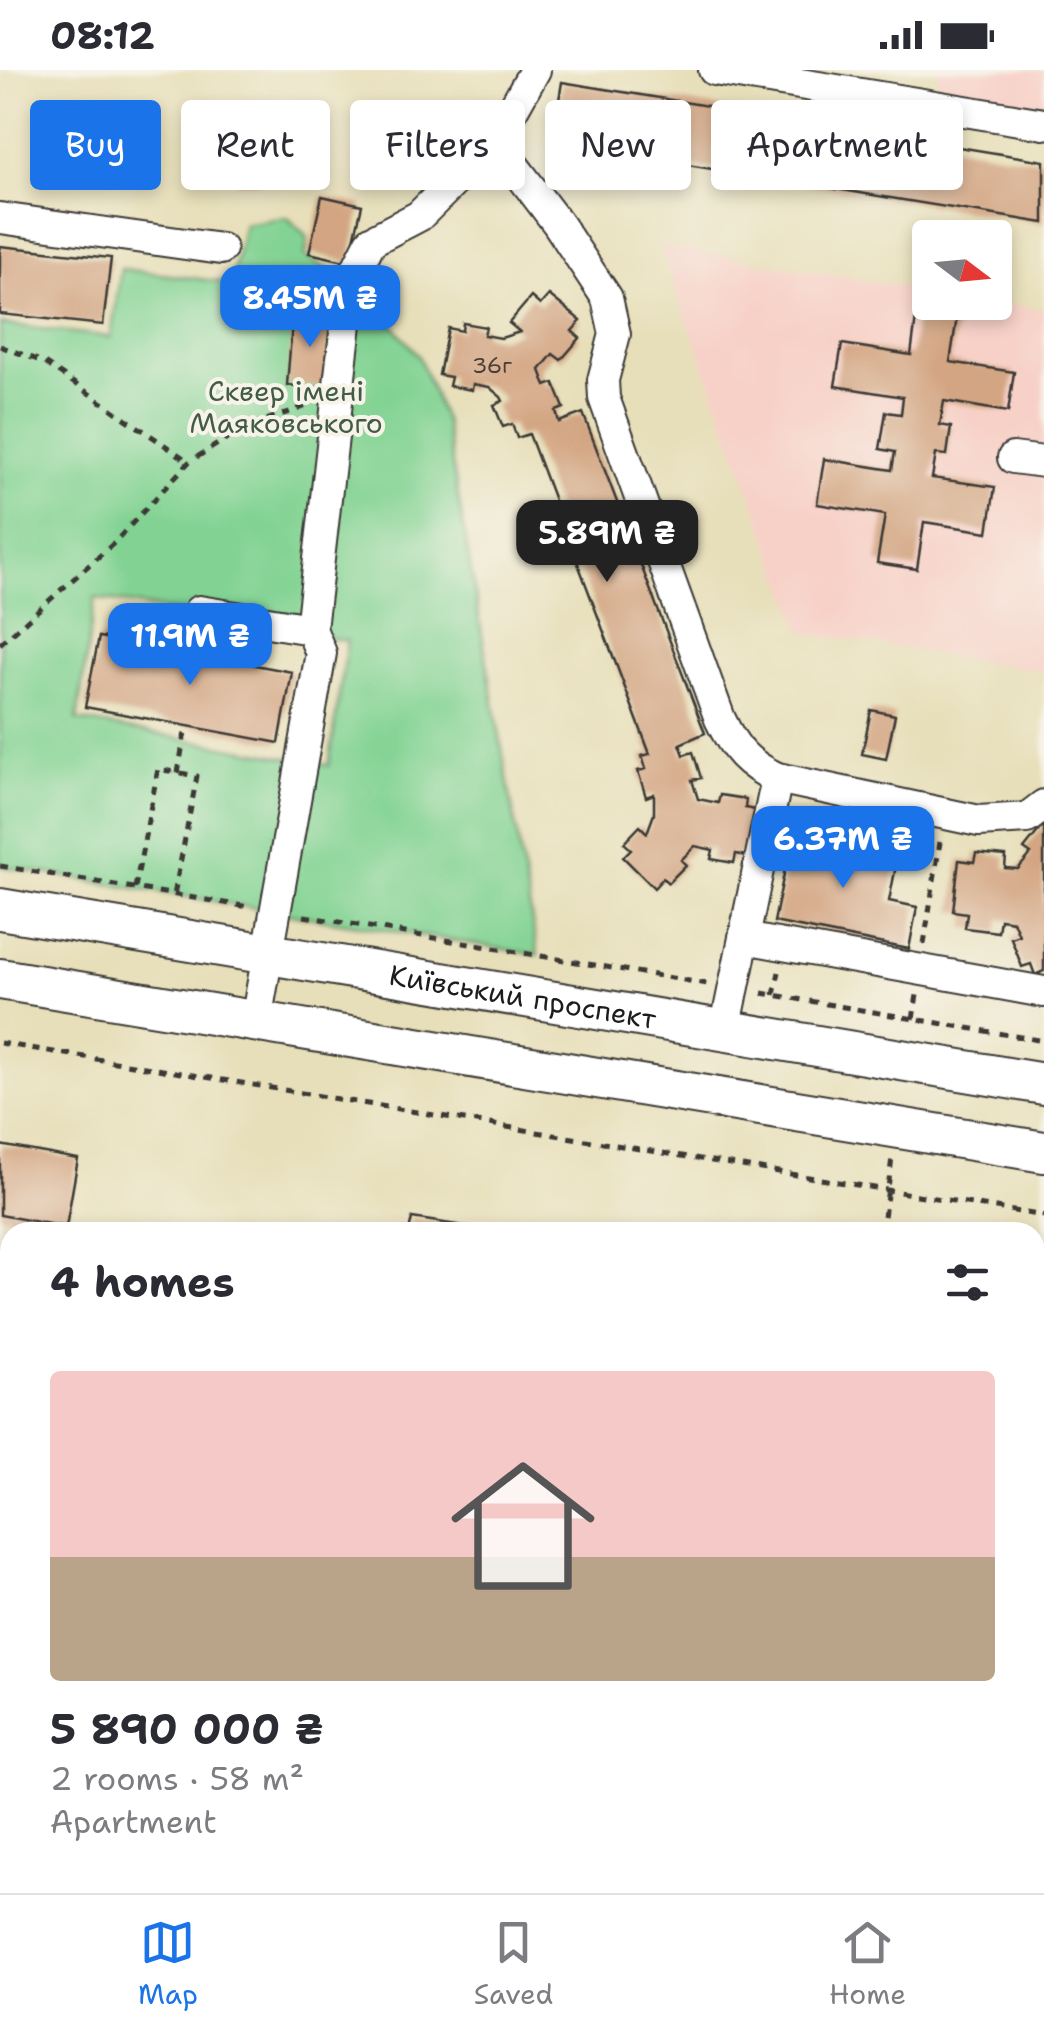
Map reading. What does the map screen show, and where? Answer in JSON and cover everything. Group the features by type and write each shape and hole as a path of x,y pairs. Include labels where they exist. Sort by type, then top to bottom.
{"main road":[{"name":"Київський проспект","path":"0,909 1044,1084"},
{"path":"0,978 1044,1152"}],"street":[{"path":"518,100 535,70"},
{"path":"714,70 804,76 1044,124"},
{"path":"525,181 607,298 615,334 603,380 604,398 720,720 734,748 752,766 777,778 979,821 1027,818 1044,805"},
{"path":"256,1020 320,653 311,629 351,280 371,241 419,216 445,190"},
{"path":"0,218 221,249"},
{"path":"1013,458 1044,462"},
{"path":"199,611 311,629"},
{"path":"725,1030 777,778"},
{"path":"744,938 1044,992"}],"path":[{"path":"0,346 43,362 190,462"},
{"path":"0,644 114,543 190,462 245,426 339,395"},
{"path":"178,773 186,726"},
{"path":"135,888 158,769 198,776 174,894"},
{"path":"920,970 944,814"},
{"path":"0,866 1044,1040"},
{"path":"0,1044 1044,1216"},
{"path":"883,1222 887,1190"}],"shaded area":[{"path":"939,70 1044,70 1044,118 963,105 963,100 934,100"},
{"path":"660,246 912,288 912,320 1012,320 1012,305 1044,310 1044,671 802,632"}],"green space":[{"name":"Сквер імені Маяковського","path":"287,217 308,238 305,256 364,290 418,355 445,422 538,955 0,866 0,324 111,337 121,269 231,283 244,224","holes":["95,598 347,641 329,765 77,720"]}],"building":[{"path":"562,82 672,100 559,100"},
{"path":"691,103 711,106 711,169 691,166"},
{"path":"963,148 1044,161 1044,223 841,190 963,190"},
{"path":"322,196 362,205 349,262 309,253"},
{"path":"0,246 111,258 103,325 0,314"},
{"path":"549,295 581,321 572,331 580,338 561,360 553,354 540,370 546,386 554,383 564,408 556,411 559,422 583,413 705,733 680,744 684,755 693,752 701,778 692,780 698,799 718,803 720,795 746,799 745,808 760,811 751,857 736,854 734,863 711,859 713,850 695,846 681,860 686,865 668,883 663,878 654,888 623,857 631,849 624,843 640,826 647,833 654,814 654,794 646,797 638,771 646,769 642,756 650,754 529,434 517,438 512,424 503,427 494,405 503,401 489,387 473,384 472,390 449,386 451,377 439,375 448,328 462,331 463,323 486,327 484,335 501,338 520,332 509,323 531,297 540,305"},
{"path":"293,312 333,315 327,388 287,385"},
{"path":"916,320 957,320 950,362 1014,372 1008,412 944,401 940,425 951,427 947,455 936,454 932,478 995,487 988,532 924,522 917,569 877,563 885,515 817,504 824,459 892,470 895,452 880,449 886,412 901,414 903,397 835,386 842,344 911,355"},
{"path":"192,632 221,637 217,658 292,672 279,743 85,707 99,637 188,653"},
{"path":"871,710 895,715 886,759 862,754"},
{"path":"1044,824 1044,971 1035,975 1031,964 1022,967 1011,938 1019,935 1013,921 1000,919 998,932 965,928 967,913 953,911 959,860 974,862 976,853 1006,856 1005,868 1018,869 1031,854 1024,849"},
{"path":"793,830 899,851 889,901 917,907 909,949 774,922"},
{"path":"0,1145 78,1159 67,1222 0,1215"}]}
